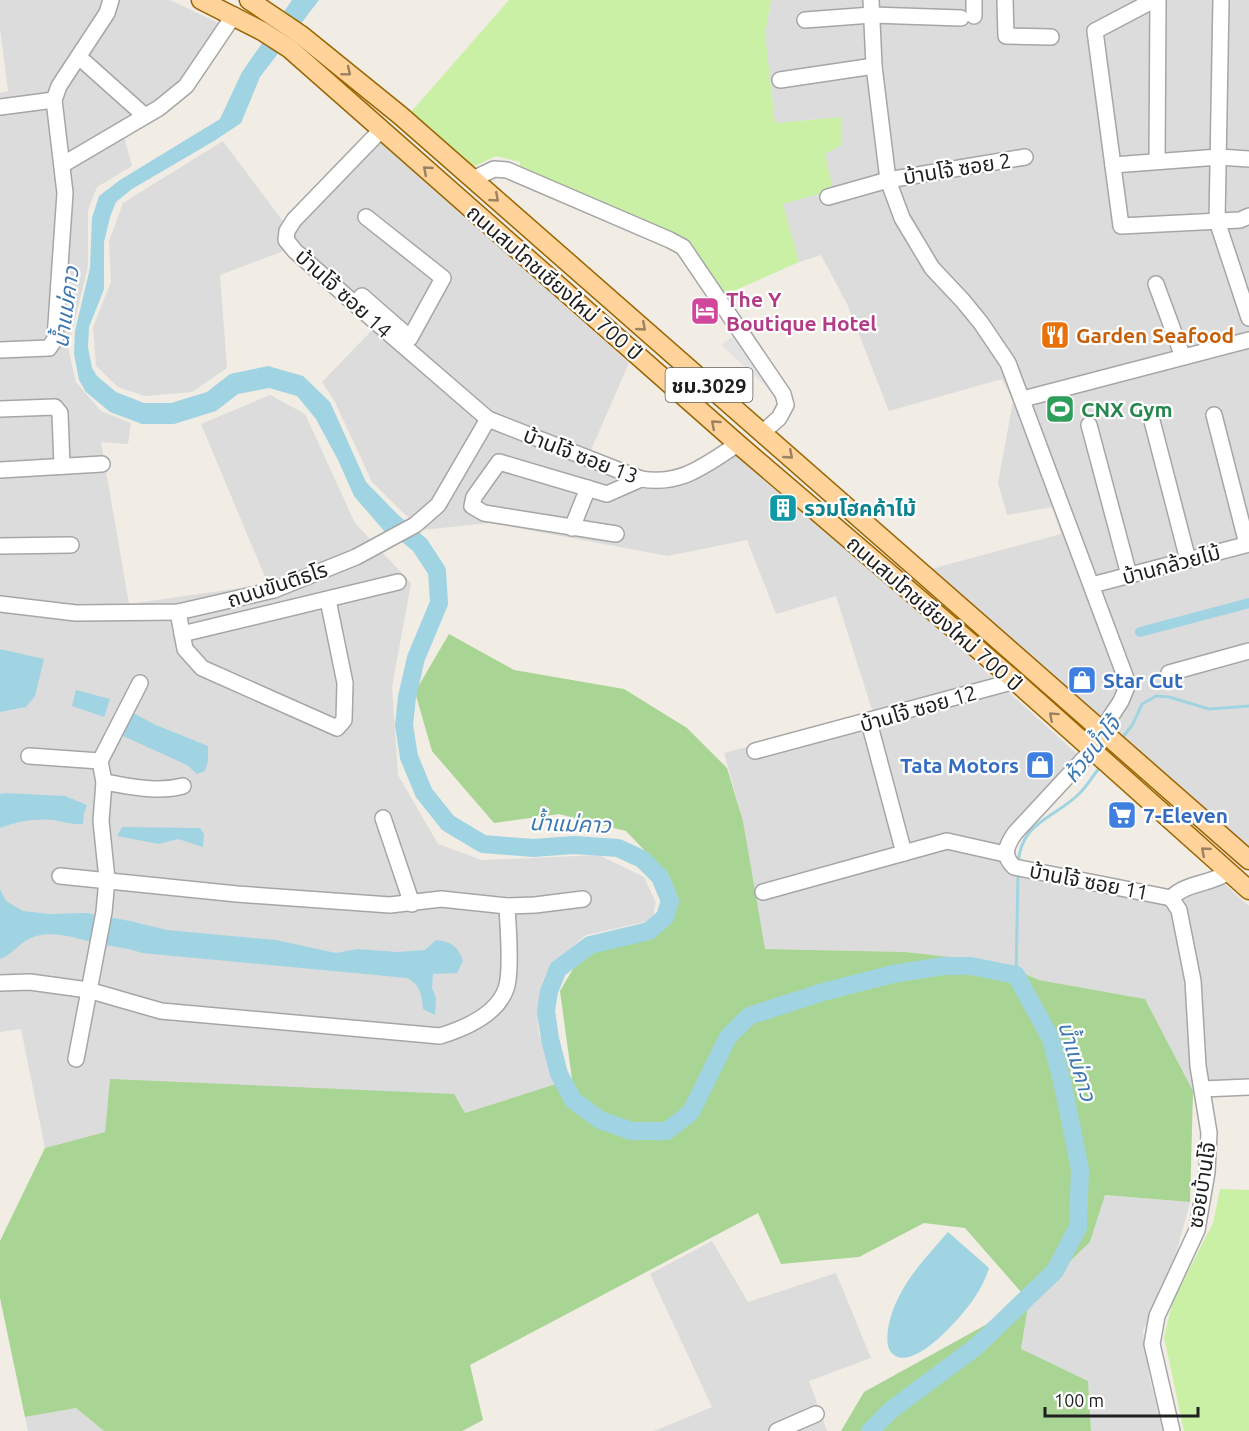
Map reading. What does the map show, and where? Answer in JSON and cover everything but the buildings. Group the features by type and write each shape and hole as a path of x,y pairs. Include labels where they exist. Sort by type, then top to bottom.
{"main road":[{"name":"ถนนสมโภชเชียงใหม่ 700 ปี","path":"201,0 234,15 267,23"},
{"name":"ถนนสมโภชเชียงใหม่ 700 ปี","path":"249,0 267,23 401,116 1249,860"},
{"name":"ถนนสมโภชเชียงใหม่ 700 ปี","path":"296,42 381,130 738,444 1015,681 1249,890"}],"street":[{"path":"0,350 49,348 55,339 64,209 62,165 54,100 59,86 106,13 111,0"},
{"path":"805,20 872,8 968,17 974,0"},
{"path":"1005,0 1006,36 1051,37"},
{"path":"1157,161 1156,0 1095,31 1121,226 1240,220 1249,216"},
{"path":"1221,0 1217,221 1249,318"},
{"path":"872,8 874,66 888,180 902,218 932,268 981,323 1008,363 1023,399 1128,684 1107,735"},
{"path":"62,165 159,108 186,86 234,15"},
{"path":"79,57 145,116"},
{"path":"780,80 874,66"},
{"path":"0,106 54,100"},
{"name":"บ้านโจ้ ซอย 14","path":"381,130 294,220 287,231 286,240 295,251 488,419"},
{"name":"บ้านโจ้ ซอย 2","path":"828,197 888,180 1025,157"},
{"path":"1113,165 1219,157 1249,159"},
{"path":"473,179 494,169 507,170 683,247 783,394 786,405 779,418 763,432"},
{"path":"355,304 362,296 410,338 443,278 366,216"},
{"path":"1156,284 1183,357"},
{"path":"1023,399 1249,340"},
{"path":"0,409 54,407 60,413 62,466"},
{"path":"1214,415 1248,544"},
{"path":"1151,417 1188,560"},
{"name":"บ้านโจ้ ซอย 13","path":"488,419 641,479 672,480 687,476 738,444"},
{"name":"ถนนขันติธโร","path":"0,604 76,613 178,612 274,590 356,557 415,525 438,505 488,419"},
{"path":"1089,425 1129,575"},
{"path":"616,534 484,513 472,506 474,497 499,462 608,494 641,479"},
{"path":"0,470 102,464"},
{"path":"572,528 588,488"},
{"name":"บ้านกล้วยไม้","path":"1092,585 1248,544"},
{"path":"0,546 71,545"},
{"path":"182,634 398,582"},
{"path":"178,612 185,649 202,668 337,728 344,720 345,683 328,600"},
{"path":"1169,674 1249,651"},
{"name":"บ้านโจ้ ซอย 12","path":"755,751 1015,681"},
{"path":"76,1059 98,948 107,879 101,821 104,782 100,761 140,683"},
{"path":"869,722 904,853"},
{"name":"บ้านโจ้ ซอย 11","path":"1094,753 1015,833 1007,845 1015,863 1171,898"},
{"path":"29,756 100,761"},
{"path":"104,782 168,790 183,786"},
{"path":"383,818 412,904"},
{"path":"763,892 947,841 1015,863"},
{"path":"1171,898 1180,889 1217,880 1229,872"},
{"path":"60,876 237,894 390,905 441,899 507,906 583,899"},
{"name":"ซอยบ้านโจ้","path":"1171,898 1179,910 1193,981 1198,1066 1209,1133 1207,1172 1197,1230 1157,1316 1152,1344 1172,1431"},
{"path":"0,983 30,982 88,990 161,1011 440,1036 465,1028 487,1015 502,995 508,982 507,906"},
{"path":"1203,1089 1249,1087"},
{"path":"777,1431 816,1414"}],"shaded area":[{"path":"0,0 170,0 229,28 193,83 123,133 132,166 97,187 88,210 88,266 68,348 76,382 101,411 131,423 128,444 101,442 129,604 268,584 201,424 270,395 305,414 355,523 411,583 392,687 398,775 438,844 482,860 599,855 644,877 656,903 654,920 586,935 551,964 541,985 538,1023 539,1035 557,1084 465,1113 459,1103 110,1080 105,1132 45,1148 21,1029 0,1032 0,93 8,91 0,28"},
{"path":"771,0 1249,0 1249,851 931,569 1061,534 1052,507 1007,515 998,483 1013,401 1002,379 889,411 847,304 821,255 799,262 783,204 825,153 842,117 775,123 765,34"},
{"path":"371,133 629,363 591,450 651,475 680,472 725,445 942,632 1087,763 1020,832 1011,853 1016,860 1172,893 1221,881 1249,906 1249,1090 1193,1091 1145,999 1039,980 996,962 905,952 764,949 743,821 724,753 873,713 836,596 776,614 747,540 668,556 491,523 421,530 372,482 335,402 322,382 377,325 286,250 220,275 227,368 192,392 145,396 118,387 96,366 93,327 111,282 109,241 123,203 223,141 285,224"},
{"path":"736,334 780,399 721,345"},
{"path":"1105,1195 1190,1202 1174,1261 1143,1331 1149,1376 1163,1431 1091,1431 1088,1381 1021,1350 1029,1301 1090,1242"},
{"path":"712,1241 748,1302 836,1273 871,1358 809,1381 827,1431 654,1431 712,1407 650,1274"},
{"path":"76,1408 104,1431 28,1431 25,1417"}],"green space":[{"path":"509,0 771,0 765,34 775,123 842,117 842,145 825,154 833,190 783,204 799,262 725,295 686,244 520,170 520,162 496,156 473,167 411,112"},
{"path":"449,634 514,670 624,689 687,728 727,768 743,821 765,949 905,952 996,962 1039,980 1145,999 1193,1091 1190,1202 1105,1195 1090,1242 1029,1301 965,1228 924,1223 859,1257 781,1264 758,1213 470,1365 483,1420 462,1431 104,1431 76,1408 25,1417 0,1298 0,1241 45,1148 105,1132 110,1079 454,1094 465,1113 572,1079 560,991 580,957 605,946 653,935 676,910 670,877 626,831 559,814 494,823 432,751 415,692"},
{"path":"1220,1189 1249,1190 1249,1431 1184,1431 1164,1337 1173,1301 1213,1223"},
{"path":"1029,1301 1021,1349 1088,1381 1091,1431 841,1431 864,1392"}],"water":[{"path":"292,0 319,0 260,77 241,123 132,189 116,202 104,242 104,289 89,327 88,347 92,368 97,376 116,392 144,403 171,403 207,392 230,374 268,366 303,376 330,402 366,482 403,520 385,532 354,496 316,419 297,396 269,388 238,394 216,411 174,424 142,424 110,412 86,392 79,380 74,354 75,331 90,268 92,218 99,196 120,180 220,119 242,72"},
{"path":"0,649 44,659 35,696 26,707 0,712"},
{"path":"76,690 110,699 104,717 72,706"},
{"path":"133,713 208,746 205,771 197,774 187,765 123,736"},
{"path":"0,794 65,796 87,805 83,824 40,819 0,828"},
{"path":"122,827 200,828 204,834 203,847 178,839 159,844 117,836"},
{"path":"0,889 6,901 23,911 50,914 86,913 167,930 276,940 336,953 357,949 397,952 425,950 436,940 454,946 463,961 457,973 433,974 432,988 436,998 435,1015 423,1009 420,990 407,978 142,953 68,936 49,934 31,938 0,959"},
{"path":"948,1232 989,1268 985,1279 969,1305 939,1338 914,1355 903,1358 894,1355 888,1347 887,1336 897,1301 911,1277"}],"waterway":[{"name":"น้ำแม่คาว","path":"391,521 420,545 437,571 439,603 416,658 407,697 404,725 409,757 424,793 448,823 483,844 533,848 574,845 618,848 642,859 660,877 670,901 665,917 649,931 590,945 558,969 549,991 546,1011 559,1074 573,1100 600,1120 631,1131 667,1131 691,1112 728,1037 749,1016 823,992 893,974 943,966 971,966 1016,975 1051,1039 1080,1169 1078,1227 1055,1271 977,1346 891,1410 870,1431"},
{"path":"1140,632 1249,603"},
{"name":"ห้วยน้ำโจ้","path":"1120,741 1133,724 1142,704 1156,696 1169,697 1209,709 1249,706"},
{"name":"ห้วยน้ำโจ้","path":"1018,864 1020,850 1032,829 1080,793 1100,767"},
{"name":"ห้วยน้ำโจ้","path":"1016,975 1018,874"}],"place":[{"name":"The Y Boutique Hotel","path":"705,311"},
{"name":"Garden Seafood","path":"1055,335"},
{"name":"CNX Gym","path":"1060,409"},
{"name":"รวมโฮคค้าไม้","path":"783,508"},
{"name":"Star Cut","path":"1082,680"},
{"name":"Tata Motors","path":"1040,765"},
{"name":"7-Eleven","path":"1122,815"}]}
